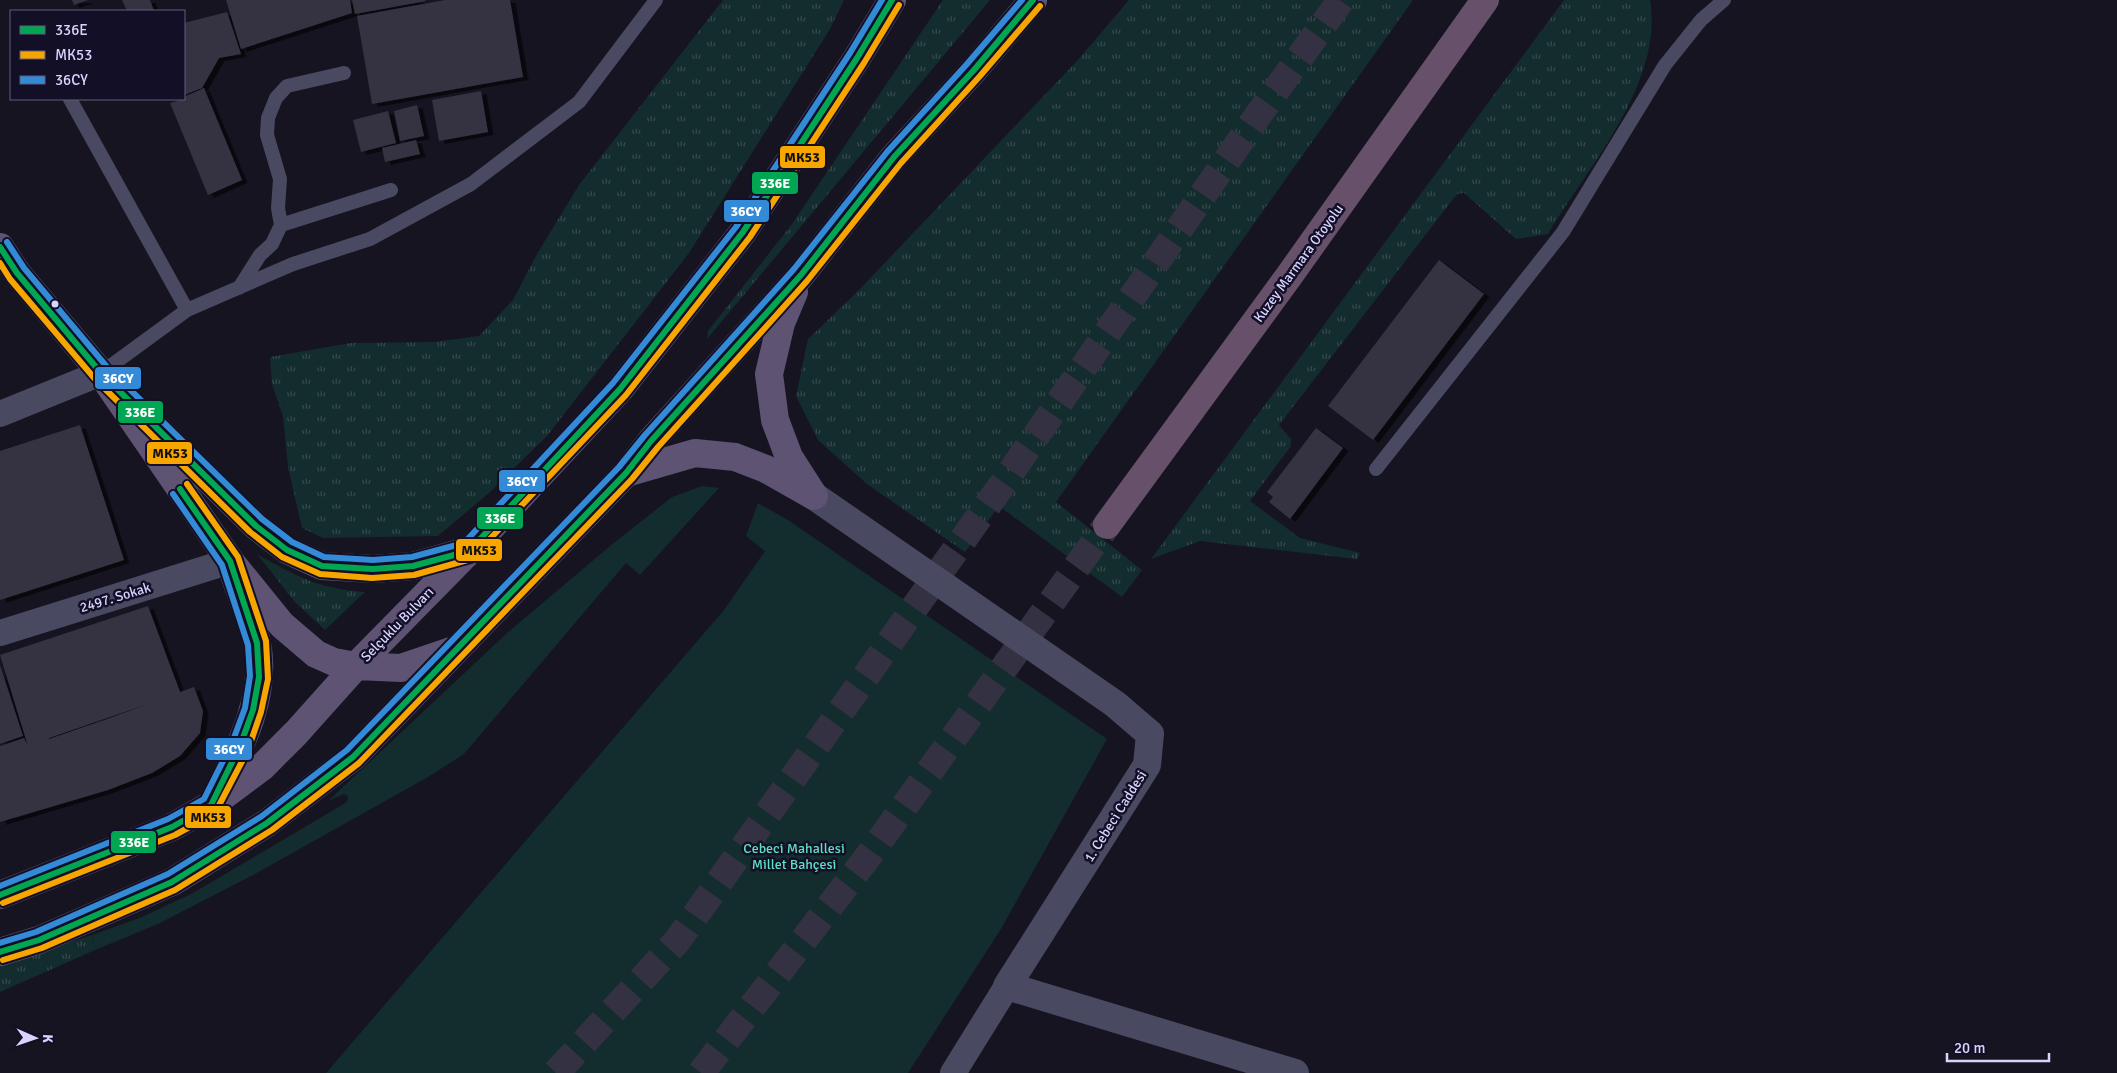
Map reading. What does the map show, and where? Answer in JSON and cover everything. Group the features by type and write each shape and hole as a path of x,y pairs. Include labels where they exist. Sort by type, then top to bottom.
{"highway":[{"name":"Kuzey Marmara Otoyolu","path":"1107,525 1295,268 1485,0"}],"main road":[{"name":"Selçuklu Bulvarı","path":"0,895 172,827 211,805 262,767 296,734 356,666 469,551 620,390 743,232 857,58 892,0"},
{"path":"0,952 38,940 172,882 268,823 352,757 626,473 651,442 802,275 894,157 1034,0"},
{"path":"0,247 17,273 101,373 256,526 287,550 322,566 373,569 414,566 469,551"},
{"path":"802,275 781,324 769,374 775,420 789,457 814,496"},
{"path":"101,373 230,561 282,626 316,654 334,662 356,666 401,668 456,650"},
{"path":"626,473 695,452 735,456 766,469 814,496"},
{"path":"211,805 240,746 253,710 260,677 257,643 230,561"}],"street":[{"path":"0,414 101,373"},
{"name":"1. Cebeci Caddesi","path":"814,496 1115,704 1150,734 1147,765 1007,986"},
{"name":"2497. Sokak","path":"0,633 230,561"},
{"path":"953,1073 1007,986 1295,1073"}],"lane":[{"path":"101,373 187,310 293,264 370,239 471,184 579,102 656,0"},
{"path":"1376,469 1563,232 1665,65 1701,20 1724,0"},
{"path":"239,288 260,255 272,244 281,225 278,208 280,180 267,135 268,118 276,98 287,86 344,73"},
{"path":"71,100 187,310"},
{"path":"281,225 391,190"}],"green space":[{"path":"723,0 844,0 830,29 689,253 547,436 490,492 438,536 323,538 302,528 288,467 283,416 272,384 270,357 351,343 435,342 479,336 513,300 537,254 579,185"},
{"path":"943,0 990,0 707,339 708,331 792,224"},
{"path":"1129,0 1413,0 1056,502 1142,570 1122,597 999,506 965,552 867,484 818,440 796,396 808,339 857,292 1077,61"},
{"path":"1564,0 1650,0 1651,31 1646,62 1634,93 1602,152 1548,234 1516,239 1464,193 1457,194 1279,425 1291,439 1291,446 1250,501 1300,538 1360,553 1357,559 1200,541 1151,559"},
{"path":"702,486 719,488 640,575 626,563 464,754 428,777 255,874 158,924 95,950 92,935 142,917 193,893 347,802 348,796 344,794 328,801 507,633 610,546 672,497"},
{"name":"Cebeci Mahallesi Millet Bahçesi","path":"758,503 788,520 1107,739 1001,929 908,1073 326,1073 724,610 765,551 746,536"},
{"path":"257,554 308,580 334,588 365,592 325,630 295,602"},
{"path":"92,935 95,950 0,992 0,965"}],"building":[{"path":"72,0 88,0 74,5"},
{"path":"122,0 150,0 154,10 127,10"},
{"path":"226,0 350,0 352,13 241,49"},
{"path":"352,0 425,0 426,1 355,14"},
{"path":"445,0 510,0 523,77 372,104 357,16"},
{"path":"227,12 241,54 219,58 202,88 185,95 185,23"},
{"path":"204,88 242,180 208,195 170,103 185,100 185,97"},
{"path":"481,91 488,132 439,141 432,100"},
{"path":"417,105 424,136 400,141 394,111"},
{"path":"388,111 396,143 361,152 353,120"},
{"path":"416,140 420,154 385,162 382,148"},
{"path":"1439,260 1484,294 1373,440 1328,406"},
{"path":"80,425 124,560 0,600 0,451"},
{"path":"1316,428 1343,448 1290,519 1269,502 1273,497 1267,492"},
{"path":"148,606 180,692 194,687 203,711 200,733 180,756 152,773 108,790 0,822 0,746 24,738 28,746 0,655","holes":["148,704 110,718 49,739"]},
{"path":"0,665 23,736 0,744"}],"tunnel":[{"path":"556,1073 677,941 1004,482 1254,121 1341,0"},
{"path":"701,1073 870,854 1107,525"}],"transit line":[{"name":"36CY","path":"7,242 24,268 107,367 262,519 292,542 324,557 373,560 412,557 464,543 613,383 736,227 850,53 882,0"},
{"name":"336E","path":"0,247 17,273 101,373 256,526 287,550 322,566 373,569 413,566 469,551 620,389 743,232 857,58 892,0"},
{"name":"36CY","path":"0,943 36,932 168,874 262,816 347,750 619,467 645,435 794,269 887,152 1022,0"},
{"name":"336E","path":"0,952 39,940 172,882 267,823 353,757 626,473 651,441 801,275 894,157 974,70 1033,0"},
{"name":"MK53","path":"0,263 10,279 95,379 250,532 282,557 320,574 372,578 414,575 471,559 626,395 750,237 864,63 899,5"},
{"name":"MK53","path":"3,960 42,948 175,890 272,830 359,763 632,479 658,447 807,281 901,163 1040,6"},
{"name":"MK53","path":"3,903 175,835 215,813 248,750 261,712 268,679 266,641 238,557 187,484"},
{"name":"336E","path":"0,895 172,827 211,805 240,746 253,710 259,677 257,643 230,561 180,489"},
{"name":"36CY","path":"0,886 168,819 204,799 232,743 245,708 250,676 248,645 222,565 173,494"}]}
